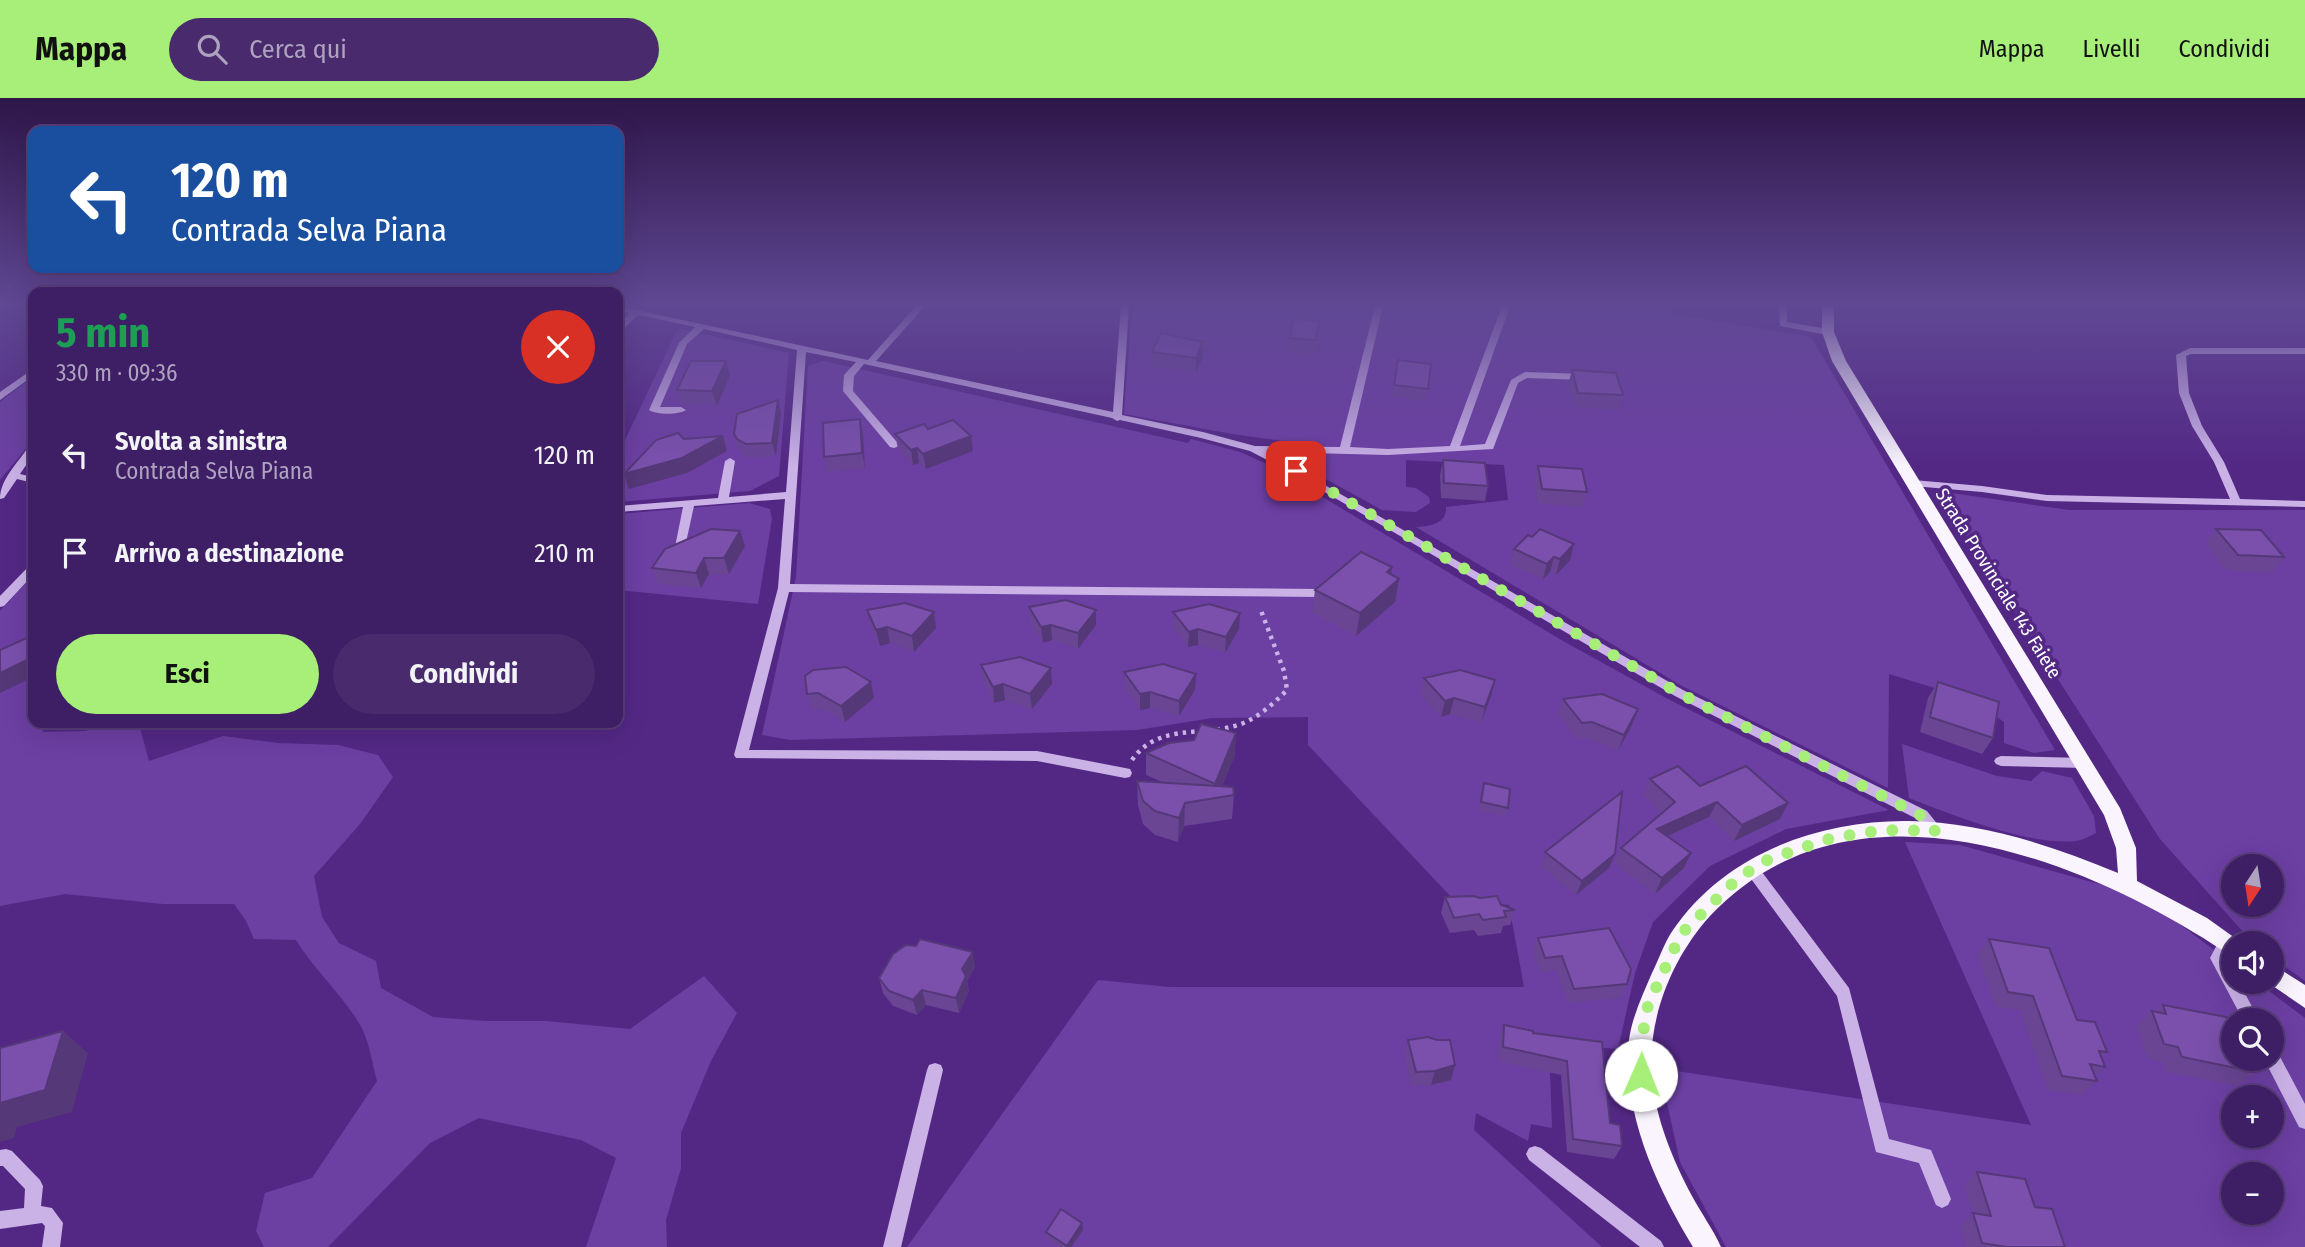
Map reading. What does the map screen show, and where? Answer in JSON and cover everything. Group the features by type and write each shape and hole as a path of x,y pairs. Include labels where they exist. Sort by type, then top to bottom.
{"main road":[{"name":"Strada Provinciale 143 Faiete","path":"1838,360 2084,763 2121,830 2128,871 2126,885"},
{"path":"1709,1247 1688,1217 1646,1115 1639,1055 1648,1005 1681,934 1751,868 1803,847 1851,834 1910,829 1935,831 2013,845 2076,865 2126,885 2221,938"},
{"path":"2284,982 2305,998"}],"street":[{"path":"676,360 654,410 681,410"},
{"path":"801,360 784,588 741,755 1037,756 1125,773"},
{"path":"850,360 1254,449 1388,452 1489,447 1514,382 1525,374 1596,378"},
{"path":"868,360 849,375 848,391 894,445 924,434"},
{"path":"1117,418 1121,360"},
{"path":"1344,450 1366,360"},
{"path":"1454,449 1487,360"},
{"path":"2181,360 2184,393 2197,426 2219,462 2236,502"},
{"path":"0,397 28,376"},
{"path":"1254,449 1375,516 1679,693 1922,816 1935,831"},
{"path":"0,496 28,456"},
{"path":"723,500 730,461"},
{"path":"13,475 28,479"},
{"path":"1913,483 2047,498 2305,504"},
{"path":"680,547 689,503"},
{"path":"0,603 28,574"},
{"path":"784,588 1318,593"},
{"path":"2001,761 2084,763"},
{"path":"1751,868 1844,993 1882,1146 1925,1156 1942,1199"},
{"path":"892,1247 935,1070"},
{"path":"2279,1071 2305,1121"},
{"path":"0,1158 6,1157 34,1185 32,1214"},
{"path":"0,1220 46,1214 54,1223 51,1247"}],"lane":[{"path":"623,509 791,495"},
{"path":"1535,1154 1655,1247"}],"path":[{"path":"1125,773 1136,750 1166,734 1236,725 1266,711 1287,690 1284,671 1254,592"}],"shaded area":[{"path":"663,360 788,360 779,476 750,491 623,502 623,444"},
{"path":"1128,360 1824,360 2055,750 2034,753 2004,743 2004,722 1991,713 1987,704 1889,674 1888,788 1682,686 1416,527 1441,521 1446,507 1508,500 1504,465 1406,460 1406,487 1416,488 1429,497 1430,503 1416,512 1382,510 1284,456 1316,452 1312,445 1232,434 1124,414"},
{"path":"824,361 1188,443 1191,439 1240,452 1269,465 1563,641 1668,699 1889,810 1786,829 1710,866 1653,922 1635,973 1618,1049 1549,1044 1552,1128 1531,1124 1528,1141 1476,1113 1474,1130 1602,1247 907,1247 1098,980 1170,987 1524,987 1509,905 1453,899 1308,745 1308,717 1212,718 1137,730 790,740 762,735 796,577 808,366"},
{"path":"28,381 28,446 0,480 0,402"},
{"path":"1938,491 2069,510 2305,510 2305,981 2284,966 2284,931 2242,931 2230,917 2284,917 2284,854 2221,854 2221,907 2160,839"},
{"path":"749,503 770,509 772,519 758,604 623,590 623,514"},
{"path":"28,580 28,728 45,728 42,732 140,728 149,761 223,736 278,743 338,745 378,755 393,777 360,824 314,876 322,917 339,943 376,961 381,988 433,1017 485,1021 546,1021 630,1029 704,976 737,1013 711,1061 681,1133 681,1168 666,1220 667,1247 586,1247 616,1158 581,1140 479,1118 430,1143 328,1247 264,1247 256,1231 265,1193 312,1178 377,1081 365,1036 352,1012 296,940 254,939 234,904 163,904 65,894 0,906 0,611"},
{"path":"1902,744 1997,776 2031,781 2042,771 2072,778 2094,816 2096,833 2076,841 2037,839 1991,828 1909,798"},
{"path":"1905,842 1960,845 2113,888 2170,917 2221,955 2221,994 2273,994 2305,1018 2305,1247 1726,1247 1680,1162 1663,1085 1670,1070 2031,1125"}],"building":[{"path":"1398,360 1431,364 1428,389 1394,385"},
{"path":"691,361 726,361 712,391 677,390"},
{"path":"1572,370 1616,373 1623,395 1578,393"},
{"path":"778,400 772,443 746,444 737,439 734,434 737,414"},
{"path":"860,419 862,453 824,457 823,423"},
{"path":"953,420 971,436 923,454 917,448 911,450 895,434 924,424 928,429"},
{"path":"678,433 684,439 723,436 682,458 624,474 656,440"},
{"path":"1443,460 1485,463 1488,486 1444,483"},
{"path":"1538,466 1582,469 1587,492 1542,489"},
{"path":"711,529 740,531 724,558 704,558 696,573 652,568 665,549"},
{"path":"1540,529 1574,544 1560,559 1554,557 1547,564 1514,549 1528,535 1532,537"},
{"path":"2216,529 2261,530 2284,557 2238,555"},
{"path":"1361,552 1392,567 1387,572 1399,579 1360,613 1315,590"},
{"path":"1066,600 1096,610 1078,633 1051,625 1041,627 1029,607"},
{"path":"905,603 934,612 912,636 887,627 876,630 867,610"},
{"path":"1209,604 1240,613 1226,637 1198,629 1189,632 1173,612"},
{"path":"28,637 28,659 0,673 0,650"},
{"path":"1020,657 1051,668 1030,694 1003,684 993,687 981,665"},
{"path":"1163,664 1196,674 1179,701 1150,692 1140,694 1124,672"},
{"path":"846,667 871,682 841,706 818,693 807,694 805,676 813,670"},
{"path":"1460,670 1495,680 1485,707 1454,698 1445,701 1424,678"},
{"path":"1938,682 1999,702 1993,738 1930,717"},
{"path":"1602,694 1638,709 1624,735 1592,722 1582,723 1563,699"},
{"path":"1201,724 1236,733 1215,784 1146,753 1169,743 1194,740"},
{"path":"1678,766 1700,786 1746,766 1788,803 1742,825 1717,802 1657,829 1691,853 1662,878 1621,848 1675,802 1650,779"},
{"path":"1137,781 1233,787 1234,795 1185,803 1179,818 1155,811 1143,801"},
{"path":"1484,783 1510,789 1508,808 1481,802"},
{"path":"1622,792 1615,854 1582,881 1545,852"},
{"path":"1497,896 1501,905 1515,910 1504,911 1506,917 1483,920 1479,914 1454,918 1445,897"},
{"path":"1609,928 1631,969 1627,984 1574,989 1562,956 1545,958 1538,938"},
{"path":"920,939 973,952 962,969 966,976 956,998 922,990 913,1000 889,991 879,978 893,954 906,945 916,946"},
{"path":"1989,939 2049,948 2077,1020 2095,1022 2107,1052 2099,1051 2105,1067 2090,1064 2097,1081 2062,1076 2033,996 2008,992"},
{"path":"2163,1005 2221,1016 2221,1065 2182,1057 2178,1047 2164,1044 2152,1011 2166,1014"},
{"path":"1504,1025 1533,1033 1602,1042 1610,1123 1620,1125 1622,1146 1573,1139 1567,1061 1503,1047"},
{"path":"63,1031 45,1090 0,1103 0,1048"},
{"path":"1428,1037 1450,1040 1455,1065 1435,1071 1416,1072 1408,1040"},
{"path":"1977,1172 2025,1179 2035,1207 2052,1209 2065,1247 2007,1247 1982,1243 1973,1213 1991,1216"},
{"path":"1061,1209 1082,1223 1067,1246 1046,1232"}],"route":[{"path":"1296,471 1679,693 1931,823 1935,831 1884,830 1814,843 1769,859 1738,878 1681,934 1648,1005 1639,1055 1641,1075"}]}
